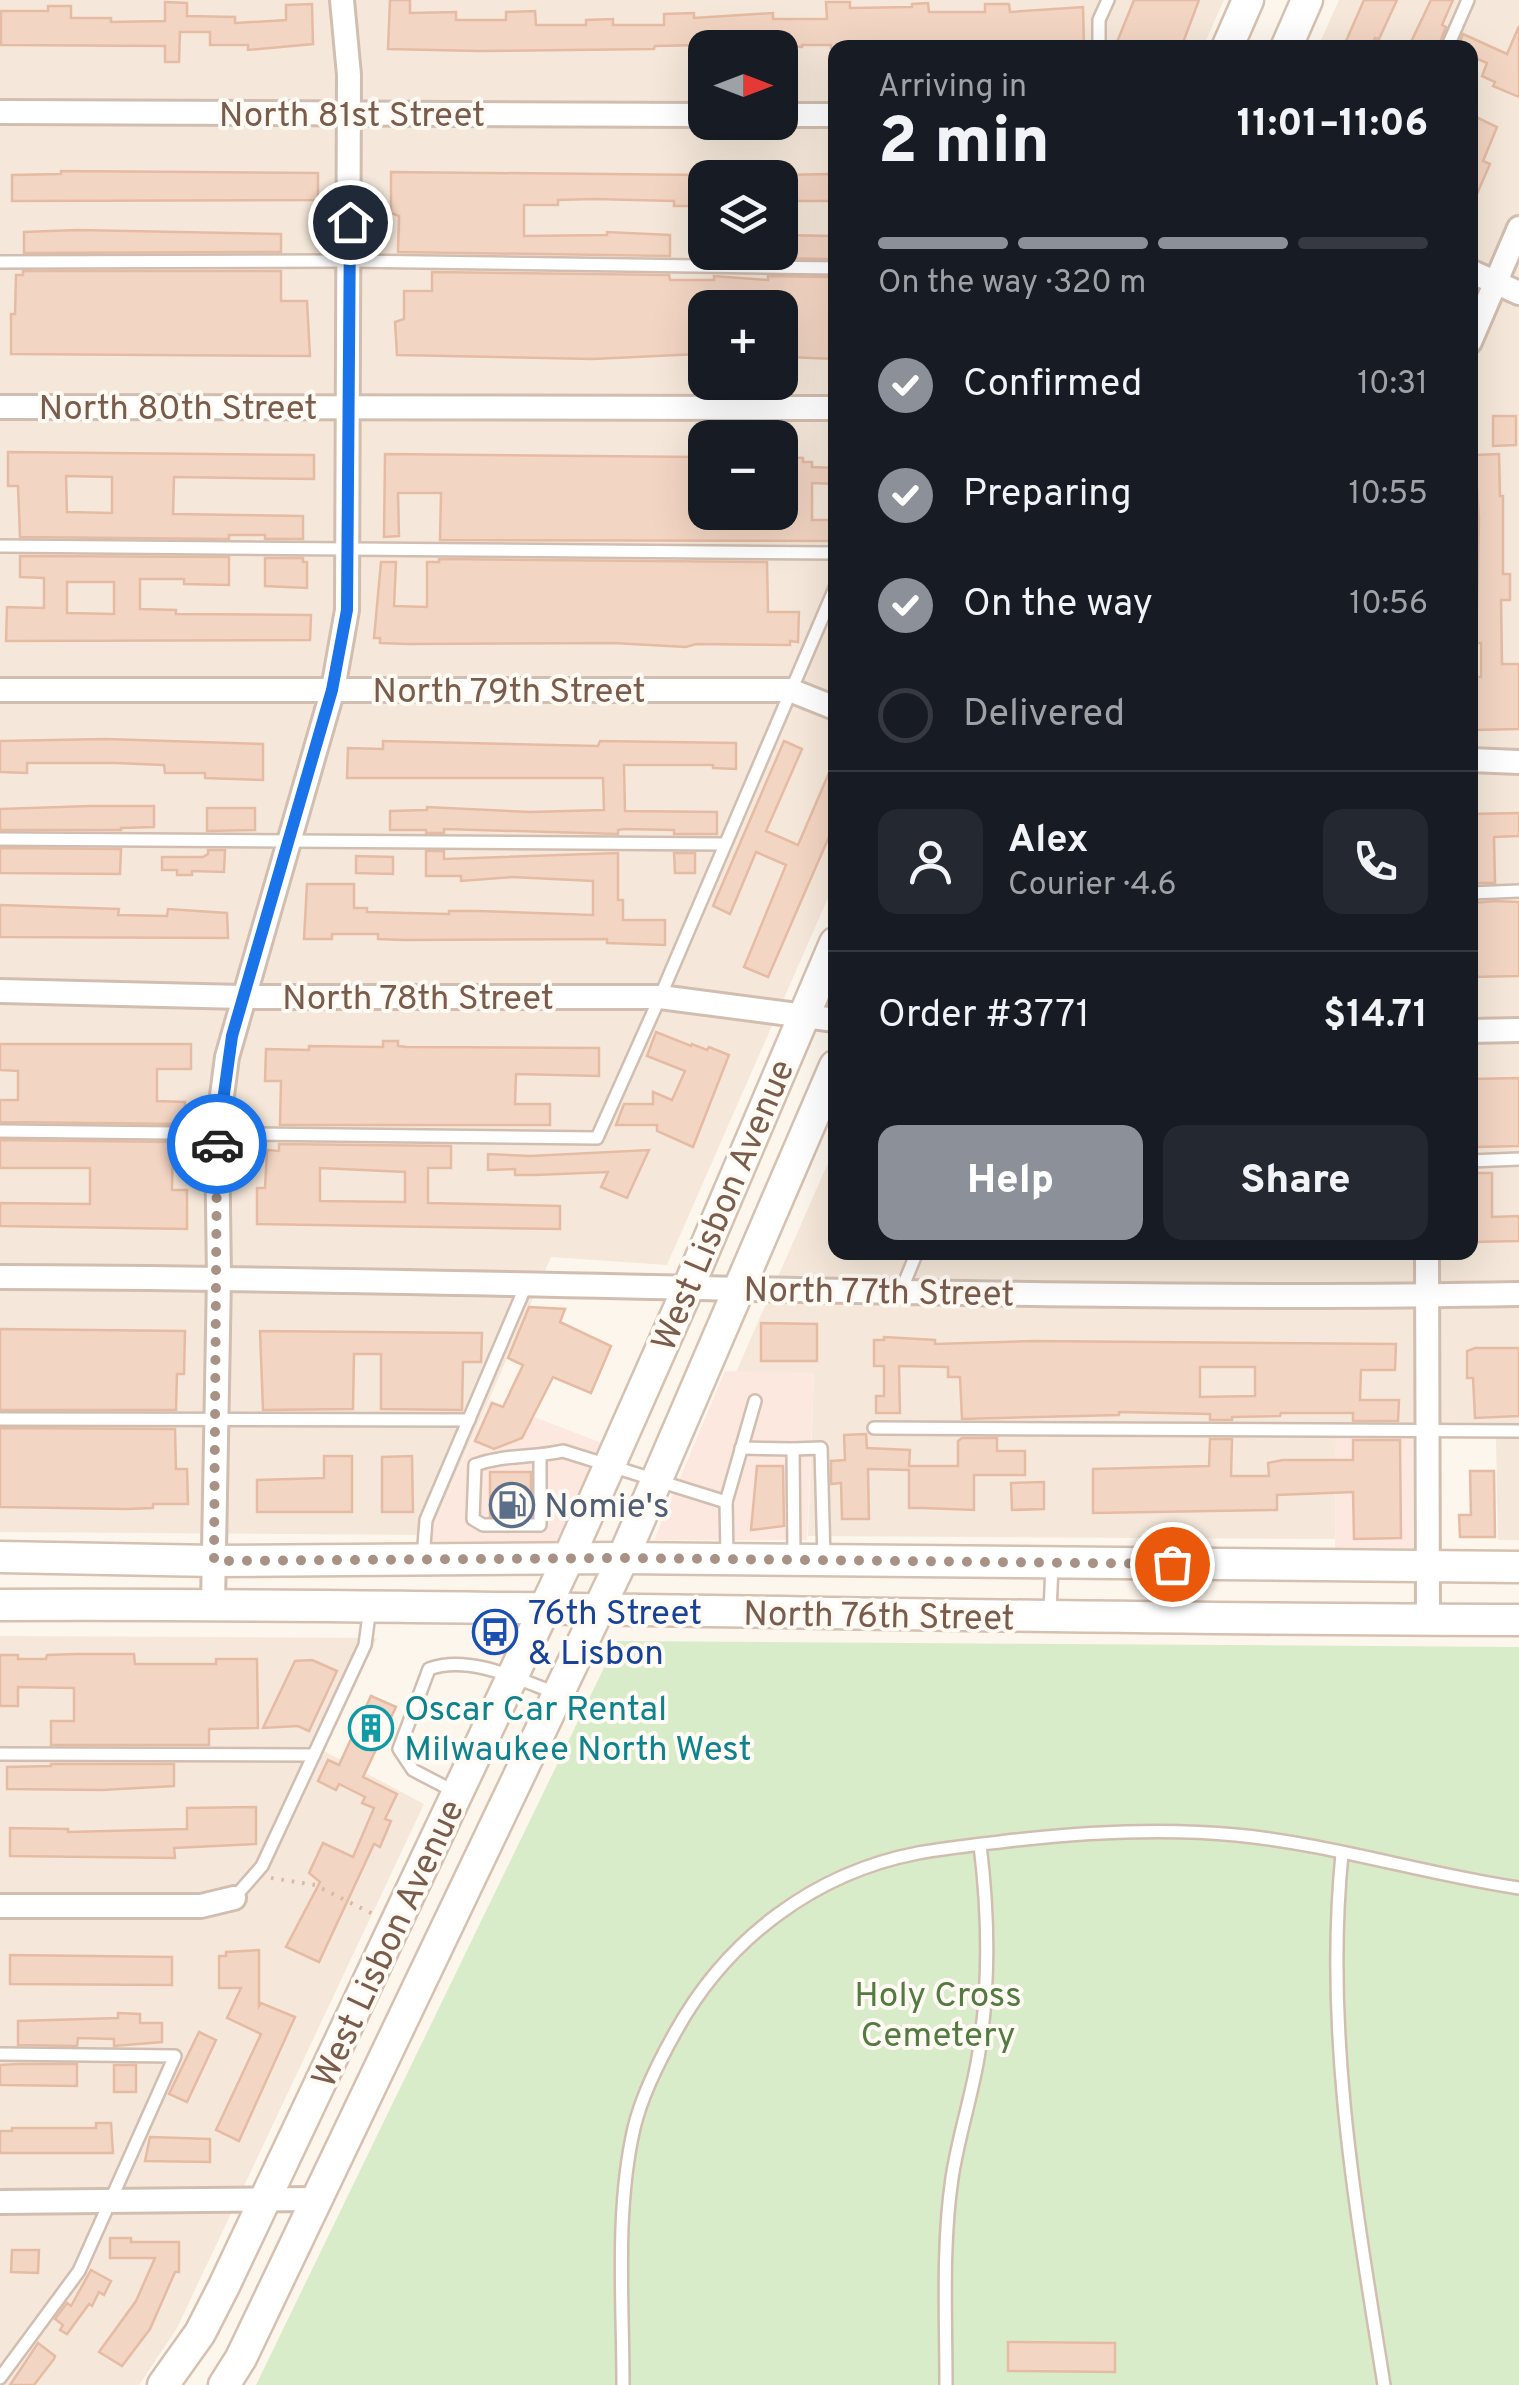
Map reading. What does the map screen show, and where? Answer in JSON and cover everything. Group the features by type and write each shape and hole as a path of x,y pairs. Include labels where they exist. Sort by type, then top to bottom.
{"main road":[{"path":"1231,40 1248,0"},
{"path":"1290,40 1307,0"},
{"name":"West Lisbon Avenue","path":"163,2385 200,2332 513,1678 688,1288 828,958"},
{"name":"West Lisbon Avenue","path":"224,2385 241,2358 623,1558 828,1082"},
{"name":"North 76th Street","path":"0,1557 423,1561 483,1543 568,1559 1519,1567"},
{"name":"North 76th Street","path":"0,1605 213,1604 1050,1618 1519,1620"}],"street":[{"path":"213,1604 219,1277 217,1134 227,1057 332,690 347,610 349,114 342,0"},
{"name":"North 81st Street","path":"0,112 688,115"},
{"path":"798,115 828,116"},
{"path":"1478,323 1519,228"},
{"path":"1478,275 1519,292"},
{"name":"North 80th Street","path":"0,407 828,408"},
{"name":"North 79th Street","path":"0,690 790,690 828,705"},
{"path":"1478,760 1519,762"},
{"name":"North 78th Street","path":"0,991 242,997 660,998 828,1020"},
{"path":"1478,1031 1519,1030"},
{"path":"1427,1260 1428,1620"},
{"name":"North 77th Street","path":"0,1277 219,1277 739,1290 1519,1294"},
{"path":"0,1906 202,1906 234,1898"},
{"path":"0,2202 108,2204 317,2199"}],"lane":[{"path":"1099,40 1099,20 1108,0"},
{"path":"1450,40 1468,0"},
{"path":"0,262 350,261 828,268"},
{"path":"0,546 828,553"},
{"path":"0,1131 597,1138 828,604"},
{"path":"0,839 725,844"},
{"path":"1478,893 1519,891"},
{"path":"1478,1161 1519,1159"},
{"path":"901,1291 914,1260"},
{"path":"423,1561 426,1520 527,1283"},
{"path":"727,1560 726,1502 755,1401"},
{"path":"0,1419 469,1420"},
{"path":"874,1428 1519,1431"},
{"path":"741,1448 821,1448 809,1560"},
{"path":"793,1449 809,1560"},
{"path":"540,1456 540,1525 483,1543 474,1519 476,1464 500,1456 540,1456 564,1451 726,1502"},
{"path":"474,1494 489,1494"},
{"path":"1050,1618 1052,1563"},
{"path":"234,1898 262,1866 366,1645 370,1606"},
{"path":"458,1792 413,1770 400,1749 429,1669 446,1664 513,1678 558,1694"},
{"path":"0,1754 314,1755"},
{"path":"623,2385 623,2190 634,2125 658,2064 687,2011 721,1964 784,1908 826,1884 916,1853 1090,1832 1166,1832 1252,1837 1519,1888"},
{"path":"946,2385 950,2194 978,2060 988,1958 987,1897 980,1845"},
{"path":"1342,1854 1336,1909 1346,2146 1384,2385"},
{"path":"0,2054 175,2056 79,2271 0,2378"}],"path":[{"path":"271,1878 314,1885 373,1914"}],"shaded area":[{"path":"0,0 1224,0 1206,40 828,40 828,898 667,1265 551,1257 430,1535 0,1532"},
{"path":"1339,0 1519,0 1519,1540 1498,1540 1496,1438 1413,1433 1336,1433 1335,1539 808,1536 814,1374 736,1372 828,1163 828,1260 1478,1260 1478,40 1321,40"},
{"path":"725,1371 814,1373 807,1540 654,1540"},
{"path":"490,1400 602,1443 552,1550 425,1547"},
{"path":"1336,1433 1413,1433 1413,1548 1335,1548"},
{"path":"0,1636 377,1638 324,1751 424,1804 177,2328 139,2385 0,2385"}],"green space":[{"name":"Holy Cross Cemetery","path":"617,1641 1519,1647 1519,2385 256,2385"}],"building":[{"path":"390,0 410,0 410,13 456,12 456,20 506,20 506,12 535,11 536,25 586,25 586,20 613,19 613,25 664,25 664,14 694,13 694,18 773,13 773,19 827,19 826,2 850,2 850,8 928,3 929,12 985,12 985,4 1009,4 1010,12 1083,7 1084,40 828,40 828,45 798,47 798,30 688,30 688,45 654,49 388,49"},
{"path":"1134,0 1199,0 1184,40 1118,40"},
{"path":"1364,0 1397,0 1379,39 1346,40"},
{"path":"1431,0 1453,0 1442,25 1446,27 1441,40 1412,40"},
{"path":"165,2 187,3 187,16 235,17 235,23 286,20 286,5 312,4 313,44 248,50 248,45 210,45 210,32 180,32 179,62 165,62 165,46 1,45 1,11 48,11 48,6 71,6 71,18 165,21"},
{"path":"1519,26 1519,97 1493,86 1495,82 1482,76 1487,63 1478,59 1478,41 1507,54"},
{"path":"1478,118 1497,127 1483,161 1490,164 1478,192"},
{"path":"61,171 318,173 318,200 12,201 12,175"},
{"path":"391,172 688,175 688,206 674,206 674,201 594,199 524,205 524,236 607,232 670,235 670,256 398,252 399,216 391,213"},
{"path":"828,174 828,201 798,201 798,175"},
{"path":"24,232 281,234 281,252 24,253"},
{"path":"798,235 828,236 828,259 798,258"},
{"path":"23,271 281,271 281,301 307,301 310,356 11,354 16,275 23,275"},
{"path":"432,272 669,275 670,280 714,280 714,276 768,280 768,276 828,277 828,359 798,357 798,290 688,290 688,354 593,359 397,355 395,322 404,319 404,291 432,291"},
{"path":"1493,416 1516,416 1516,445 1493,446"},
{"path":"8,452 314,455 314,479 174,477 173,514 303,516 303,539 265,539 265,535 229,535 229,539 20,537 18,486 8,486","holes":["66,476 112,477 112,513 67,512"]},
{"path":"385,454 688,457 688,530 798,530 798,458 812,462 812,467 828,468 828,484 812,483 812,520 828,520 828,541 440,540 441,493 398,493 399,536 384,537"},
{"path":"1499,454 1503,574 1510,574 1510,600 1501,600 1502,664 1519,664 1519,729 1478,730 1478,455"},
{"path":"20,556 229,557 229,585 140,579 140,609 176,610 176,614 311,615 310,640 6,641 7,607 44,608 44,578 20,577","holes":["67,582 114,582 114,614 67,613"]},
{"path":"265,558 303,558 307,562 307,588 265,586"},
{"path":"381,562 396,562 394,606 427,607 427,562 767,562 768,612 799,612 798,642 686,647 613,643 380,643 380,638 374,638"},
{"path":"105,739 263,744 263,780 205,778 205,773 165,773 164,765 115,763 27,763 27,773 0,772 0,741"},
{"path":"383,741 598,746 600,741 736,743 736,769 713,765 624,765 625,811 717,812 717,834 624,829 618,830 618,834 444,829 444,833 426,833 390,830 390,811 427,807 530,812 604,810 603,778 347,778 348,748 383,749"},
{"path":"784,741 802,749 766,831 798,845 828,775 828,839 768,977 744,967 786,865 756,852 730,914 713,906"},
{"path":"154,806 154,827 0,830 0,809"},
{"path":"207,808 255,808 255,830 207,831"},
{"path":"1519,813 1519,836 1494,837 1495,883 1478,883 1478,814"},
{"path":"0,848 121,849 120,874 0,873"},
{"path":"208,850 225,850 224,872 192,871 192,875 177,875 177,870 162,870 162,857 203,857"},
{"path":"426,851 444,851 444,859 618,853 618,900 623,900 623,920 665,920 665,945 607,943 607,939 404,940 378,939 378,934 332,934 332,939 304,939 307,884 354,884 354,908 367,908 367,912 593,915 593,881 512,877 461,881 461,876 426,876"},
{"path":"674,853 695,853 695,873 675,873"},
{"path":"356,856 393,857 393,874 356,873"},
{"path":"1519,902 1519,976 1478,977 1478,903"},
{"path":"0,905 119,909 118,915 167,916 168,909 227,913 228,938 0,937"},
{"path":"656,1032 729,1055 693,1147 657,1131 657,1125 616,1125 624,1104 653,1104 653,1092 672,1100 685,1071 647,1056"},
{"path":"383,1041 398,1041 398,1046 407,1047 599,1048 599,1076 516,1074 515,1104 550,1104 550,1125 280,1125 281,1081 265,1081 266,1049 383,1047"},
{"path":"0,1044 191,1044 191,1069 157,1069 157,1101 185,1102 184,1124 0,1122 0,1100 18,1100 18,1071 0,1070"},
{"path":"1519,1078 1519,1146 1478,1147 1478,1079"},
{"path":"0,1140 173,1142 172,1190 187,1190 187,1229 0,1226 0,1203 90,1204 90,1168 0,1168"},
{"path":"279,1144 451,1146 451,1168 428,1168 428,1203 560,1206 560,1229 257,1224 257,1188 265,1188 267,1150 279,1151","holes":["320,1168 405,1172 405,1202 320,1201"]},
{"path":"649,1150 627,1198 601,1187 608,1172 515,1175 515,1169 488,1170 488,1154 530,1156"},
{"path":"1478,1173 1492,1173 1492,1217 1519,1216 1519,1241 1478,1242"},
{"path":"529,1307 565,1309 560,1322 611,1346 591,1393 553,1377 522,1438 494,1449 475,1441 492,1403 503,1407 523,1365 508,1358"},
{"path":"761,1323 817,1324 817,1361 761,1361"},
{"path":"0,1329 185,1331 184,1374 177,1374 176,1410 0,1410"},
{"path":"260,1331 482,1333 481,1362 463,1362 462,1410 381,1409 381,1354 354,1354 353,1409 263,1410"},
{"path":"874,1340 935,1340 935,1344 1396,1344 1395,1370 1361,1370 1360,1400 1399,1400 1398,1421 1353,1421 1353,1413 1281,1413 1232,1420 1210,1420 1210,1414 1119,1412 962,1419 960,1377 948,1377 948,1367 899,1366 900,1413 876,1413 876,1396 884,1396 884,1366 874,1366","holes":["1200,1367 1255,1367 1255,1396 1200,1397"]},
{"path":"1519,1348 1519,1416 1475,1418 1473,1378 1467,1378 1467,1351"},
{"path":"0,1428 175,1429 176,1469 187,1469 188,1504 127,1509 0,1507"},
{"path":"866,1434 867,1448 910,1450 909,1466 958,1466 958,1441 962,1438 997,1438 997,1451 1025,1451 1025,1475 974,1475 974,1510 909,1508 909,1470 868,1469 869,1519 842,1519 841,1483 831,1484 831,1461 845,1460 844,1435"},
{"path":"1210,1439 1232,1439 1231,1476 1269,1476 1268,1463 1283,1460 1353,1460 1353,1440 1400,1440 1401,1538 1354,1539 1353,1492 1277,1495 1277,1510 1093,1513 1093,1469 1209,1466"},
{"path":"324,1456 352,1456 352,1512 257,1512 257,1480 324,1478"},
{"path":"412,1456 413,1512 382,1512 382,1457"},
{"path":"757,1466 783,1466 784,1526 751,1530"},
{"path":"1470,1471 1494,1471 1495,1537 1460,1537 1459,1515 1471,1515"},
{"name":"Nomie's","path":"490,1472 531,1472 531,1516 490,1516"},
{"path":"1044,1482 1044,1509 1012,1510 1011,1483"},
{"path":"134,1654 135,1664 216,1664 216,1659 257,1659 258,1728 209,1729 209,1745 51,1745 51,1721 74,1721 74,1688 18,1687 18,1706 0,1706 0,1655 46,1659 47,1655"},
{"path":"312,1660 337,1671 309,1731 298,1726 263,1728 295,1661"},
{"path":"371,1696 396,1707 363,1777 397,1794 385,1819 391,1821 380,1847 374,1844 319,1962 286,1947 320,1882 309,1873 323,1843 353,1857 374,1808 362,1803 365,1797 339,1784 336,1790 318,1781 328,1760 339,1765"},
{"path":"174,1764 174,1786 7,1789 7,1767"},
{"path":"256,1807 256,1844 174,1848 175,1858 10,1856 10,1828 68,1832 187,1829 187,1808"},
{"path":"259,1950 259,2006 261,2003 295,2017 239,2141 216,2130 261,2034 227,2018 241,1988 219,1988 219,1956"},
{"path":"10,1955 172,1957 172,1985 10,1984"},
{"path":"118,2013 140,2014 140,2023 162,2023 162,2042 114,2046 114,2039 78,2038 77,2046 18,2045 18,2021 118,2018"},
{"path":"199,2032 216,2040 187,2102 169,2094"},
{"path":"77,2064 77,2086 0,2085 0,2065"},
{"path":"114,2065 136,2065 136,2092 114,2092"},
{"path":"96,2123 111,2123 113,2153 0,2153 0,2131 96,2128"},
{"path":"150,2137 210,2139 210,2162 145,2161"},
{"path":"110,2238 179,2242 179,2272 175,2272 150,2329 122,2366 99,2352 136,2301 155,2258 110,2258"},
{"path":"12,2250 39,2250 38,2273 11,2272"},
{"path":"91,2270 111,2281 104,2295 99,2292 67,2334 55,2319 67,2303 71,2306"},
{"path":"1008,2342 1115,2343 1115,2372 1008,2371"},
{"path":"38,2343 54,2359 34,2385 10,2385"}],"way so far":[{"path":"217,1144 214,1561 623,1558 1172,1564"}],"place":[{"name":"Nomie's","path":"512,1505"},
{"name":"76th Street & Lisbon","path":"495,1632"},
{"name":"Oscar Car Rental Milwaukee North West","path":"371,1728"}],"route":[{"path":"217,1144 232,1036 338,670 347,610 350,222"}]}
